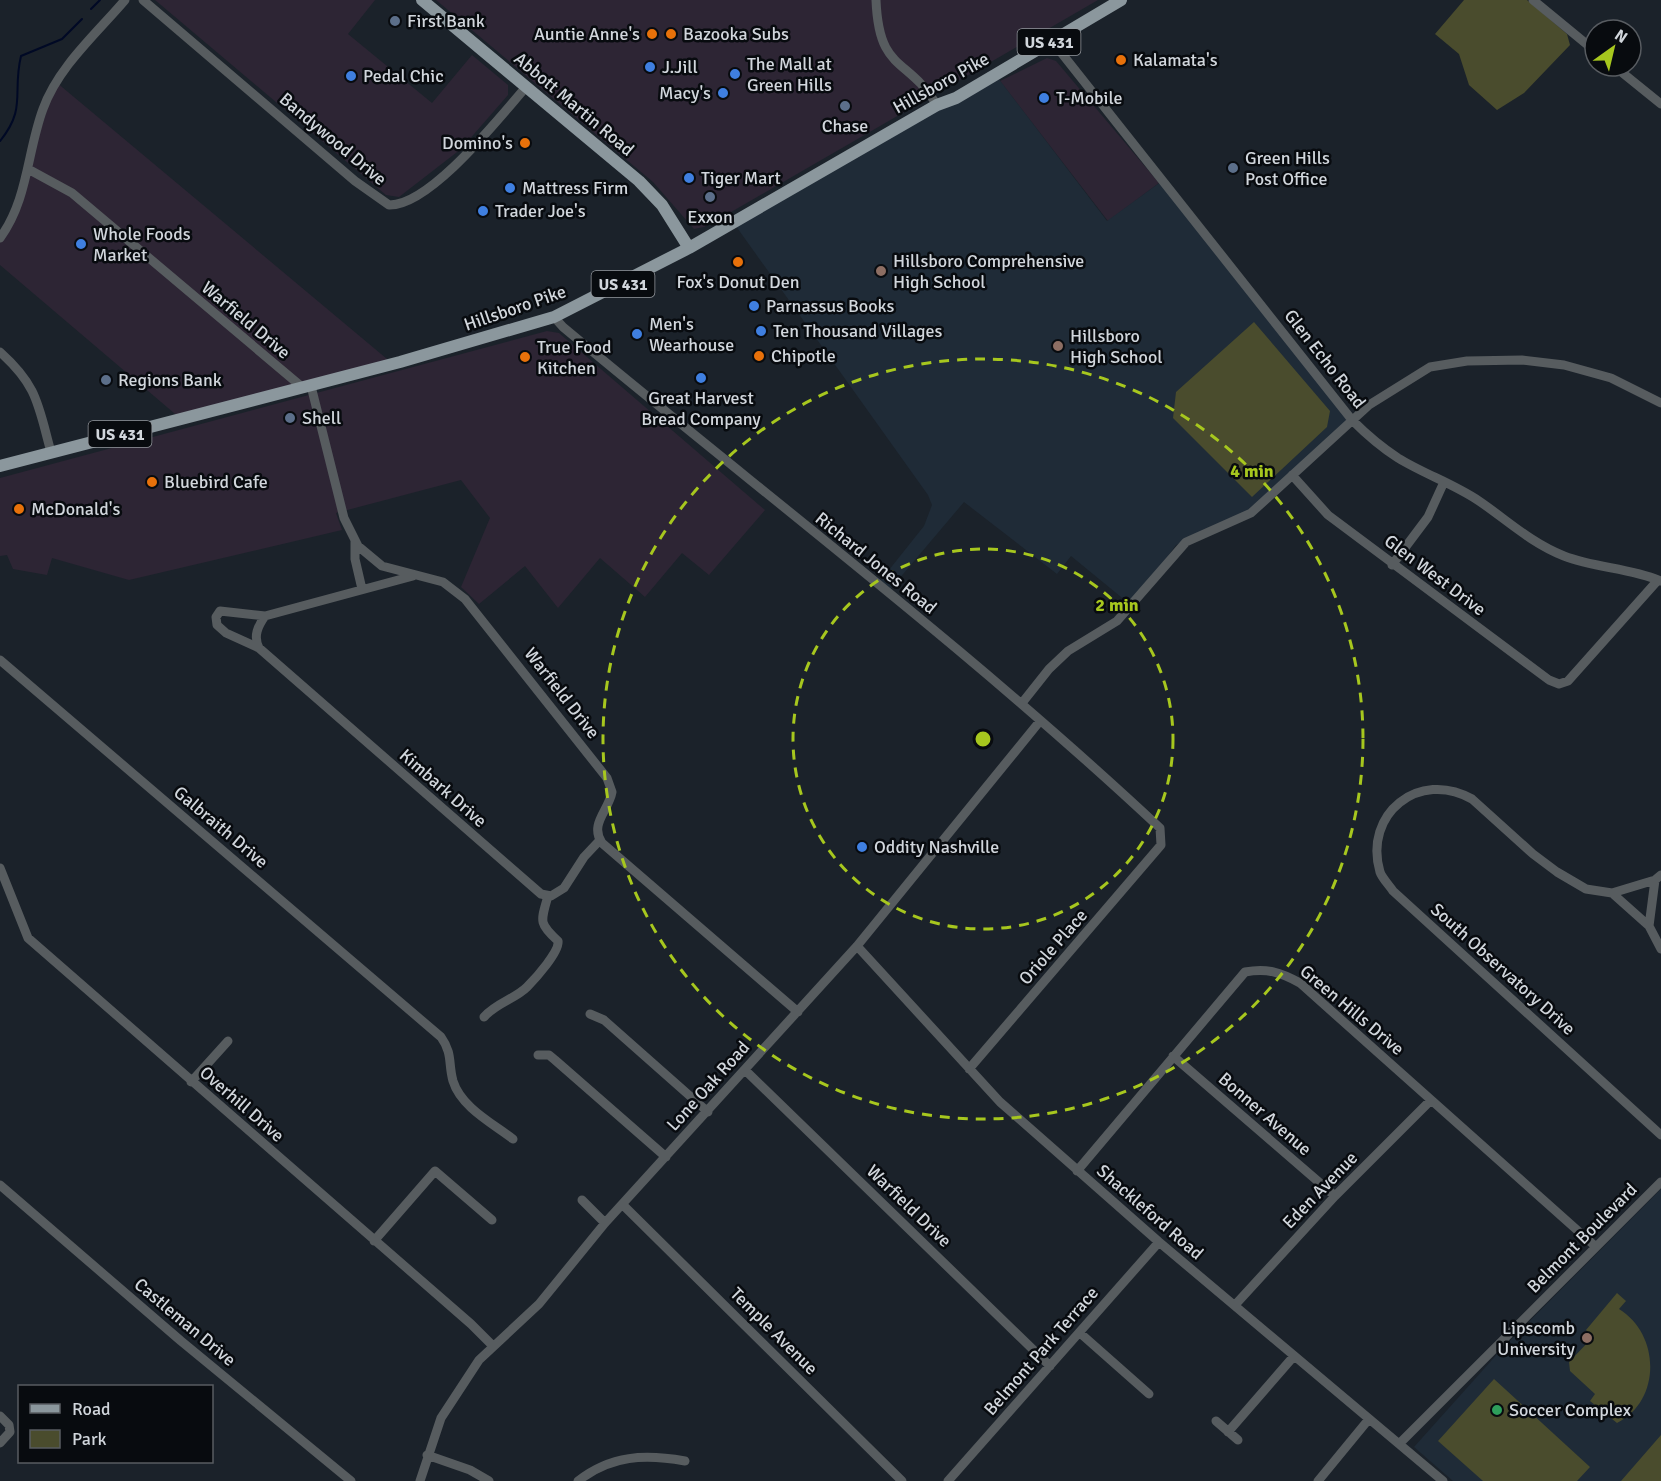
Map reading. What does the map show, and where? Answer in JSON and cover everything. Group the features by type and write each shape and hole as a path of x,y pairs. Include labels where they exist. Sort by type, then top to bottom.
{"main road":[{"name":"Abbott Martin Road","path":"422,0 639,181 662,205 689,248"},
{"name":"Hillsboro Pike","path":"0,466 306,387 554,317 689,248 937,105 956,98 1116,1"}],"street":[{"path":"0,238 20,198 43,109 57,81 125,0"},
{"name":"Bandywood Drive","path":"143,0 360,185 388,205 407,203 433,184 464,157 526,87"},
{"path":"876,0 877,27 886,50 896,63 927,90 937,105"},
{"path":"1533,0 1583,41"},
{"name":"Glen Echo Road","path":"1052,41 1352,420 1371,438 1398,458 1478,500 1534,541 1554,552 1659,581"},
{"path":"1629,78 1661,104"},
{"name":"Warfield Drive","path":"28,169 62,186 77,197 306,387 344,518 354,541 366,555 382,566 443,582 465,599 604,774 612,792 597,825 600,840"},
{"name":"Richard Jones Road","path":"554,317 661,409 1022,704 1160,828 1161,845"},
{"path":"0,352 19,369 35,392 51,452"},
{"path":"1022,704 1049,669 1068,651 1117,621 1186,542 1251,513 1369,405 1430,367 1467,361 1522,360 1564,365 1611,378 1661,403"},
{"name":"Glen West Drive","path":"1292,476 1328,515 1392,565 1549,680 1559,684 1568,681 1659,581"},
{"path":"1392,565 1428,517 1444,482"},
{"path":"354,541 355,559 362,589"},
{"name":"Kimbark Drive","path":"414,576 266,616 224,611 216,617 217,625 222,631 259,648 529,885 548,897"},
{"path":"259,648 255,637 266,616"},
{"name":"Galbraith Drive","path":"0,660 441,1037 450,1049 453,1079 458,1093 468,1105 513,1139"},
{"name":"Lone Oak Road","path":"420,1481 427,1455 455,1394 492,1345 539,1304 605,1223 857,946 1040,721"},
{"name":"South Observatory Drive","path":"1612,893 1586,889 1557,872 1472,798 1457,790 1418,791 1401,799 1387,818 1377,844 1380,873 1393,891 1661,1134"},
{"path":"484,1017 501,1003 526,988 557,952 558,940 544,928 541,921 548,897 564,888 584,857 600,840 798,1012"},
{"name":"Oriole Place","path":"969,1069 1161,845"},
{"name":"Overhill Drive","path":"0,868 1,880 28,938 492,1345"},
{"path":"1648,926 1658,878 1612,893 1648,926 1661,949"},
{"name":"Shackleford Road","path":"857,946 1000,1102 1159,1242 1443,1481"},
{"name":"Green Hills Drive","path":"1077,1171 1245,972 1265,969 1284,974 1300,983 1595,1245"},
{"path":"590,1014 604,1020 708,1112"},
{"path":"191,1082 228,1041"},
{"path":"538,1055 549,1055 666,1157"},
{"name":"Bonner Avenue","path":"1173,1056 1335,1196"},
{"name":"Warfield Drive","path":"745,1070 1050,1366"},
{"name":"Eden Avenue","path":"1235,1305 1335,1196 1431,1100"},
{"path":"374,1241 435,1171 492,1220"},
{"name":"Belmont Boulevard","path":"1399,1444 1595,1245 1661,1182"},
{"name":"Castleman Drive","path":"0,1185 181,1341 351,1481"},
{"path":"582,1200 605,1223"},
{"name":"Temple Avenue","path":"623,1205 902,1481"},
{"name":"Belmont Park Terrace","path":"948,1481 1159,1242"},
{"path":"1080,1333 1149,1394"},
{"path":"1228,1432 1294,1356"},
{"path":"0,1416 9,1425 10,1432 0,1443"},
{"path":"1317,1481 1369,1419"},
{"path":"1216,1421 1238,1440"},
{"path":"427,1455 470,1470 489,1481"},
{"path":"578,1481 603,1465 629,1458 660,1457 685,1461"}],"shaded area":[{"path":"155,0 375,0 348,34 432,103 472,55 508,85 508,95 461,149 399,197 386,195"},
{"path":"436,0 1098,0 719,219 704,227 694,229 653,182"},
{"path":"1047,58 1056,61 1159,183 1108,221 1000,81"},
{"name":"Hillsboro High School","path":"995,74 1107,221 1162,181 1352,420 1263,504 1176,545 1132,606 1071,556 1057,574 964,502 887,593 877,585 924,526 932,505 928,495 733,222"},
{"path":"56,82 393,364 181,419 0,265 0,238 28,169"},
{"path":"547,331 559,333 765,510 709,575 682,553 645,597 600,558 558,608 525,566 479,604 461,587 490,518 461,480 336,513 342,530 129,580 52,558 47,575 13,569 7,555 0,556 0,478"},
{"name":"Lipscomb University","path":"1661,1189 1661,1481 1453,1481 1414,1447 1500,1351"}],"green space":[{"path":"1464,0 1527,0 1567,34 1570,45 1524,93 1497,110 1469,85 1459,54 1435,34"},
{"path":"1254,322 1330,411 1327,427 1252,497 1173,418 1176,392"},
{"path":"1617,1293 1626,1301 1619,1309 1633,1320 1643,1335 1650,1368 1648,1384 1642,1400 1631,1413 1617,1423 1590,1401 1595,1394 1570,1371 1569,1362 1593,1337 1586,1330"},
{"name":"Soccer Complex","path":"1494,1379 1590,1467 1577,1481 1483,1481 1438,1441"},
{"path":"1661,1435 1661,1481 1621,1481"}],"waterway":[{"path":"91,9 100,0"},
{"path":"0,141 16,109 21,56 62,39 82,19"}],"place":[{"name":"First Bank","path":"395,21"},
{"name":"Auntie Anne's","path":"652,34"},
{"name":"Bazooka Subs","path":"671,34"},
{"name":"Kalamata's","path":"1121,60"},
{"name":"J.Jill","path":"650,67"},
{"name":"The Mall at Green Hills","path":"735,74"},
{"name":"Pedal Chic","path":"351,76"},
{"name":"Macy's","path":"723,93"},
{"name":"T-Mobile","path":"1044,98"},
{"name":"Chase","path":"845,106"},
{"name":"Domino's","path":"525,143"},
{"name":"Green Hills Post Office","path":"1233,168"},
{"name":"Tiger Mart","path":"689,178"},
{"name":"Mattress Firm","path":"510,188"},
{"name":"Exxon","path":"710,197"},
{"name":"Trader Joe's","path":"483,211"},
{"name":"Whole Foods Market","path":"81,244"},
{"name":"Fox's Donut Den","path":"738,262"},
{"name":"Hillsboro Comprehensive High School","path":"881,271"},
{"name":"Parnassus Books","path":"754,306"},
{"name":"Ten Thousand Villages","path":"761,331"},
{"name":"Men's Wearhouse","path":"637,334"},
{"name":"Hillsboro High School","path":"1058,346"},
{"name":"Chipotle","path":"759,356"},
{"name":"True Food Kitchen","path":"525,357"},
{"name":"Great Harvest Bread Company","path":"701,378"},
{"name":"Regions Bank","path":"106,380"},
{"name":"Shell","path":"290,418"},
{"name":"Bluebird Cafe","path":"152,482"},
{"name":"McDonald's","path":"19,509"},
{"name":"Oddity Nashville","path":"862,847"},
{"name":"Lipscomb University","path":"1587,1338"},
{"name":"Soccer Complex","path":"1497,1410"}]}
